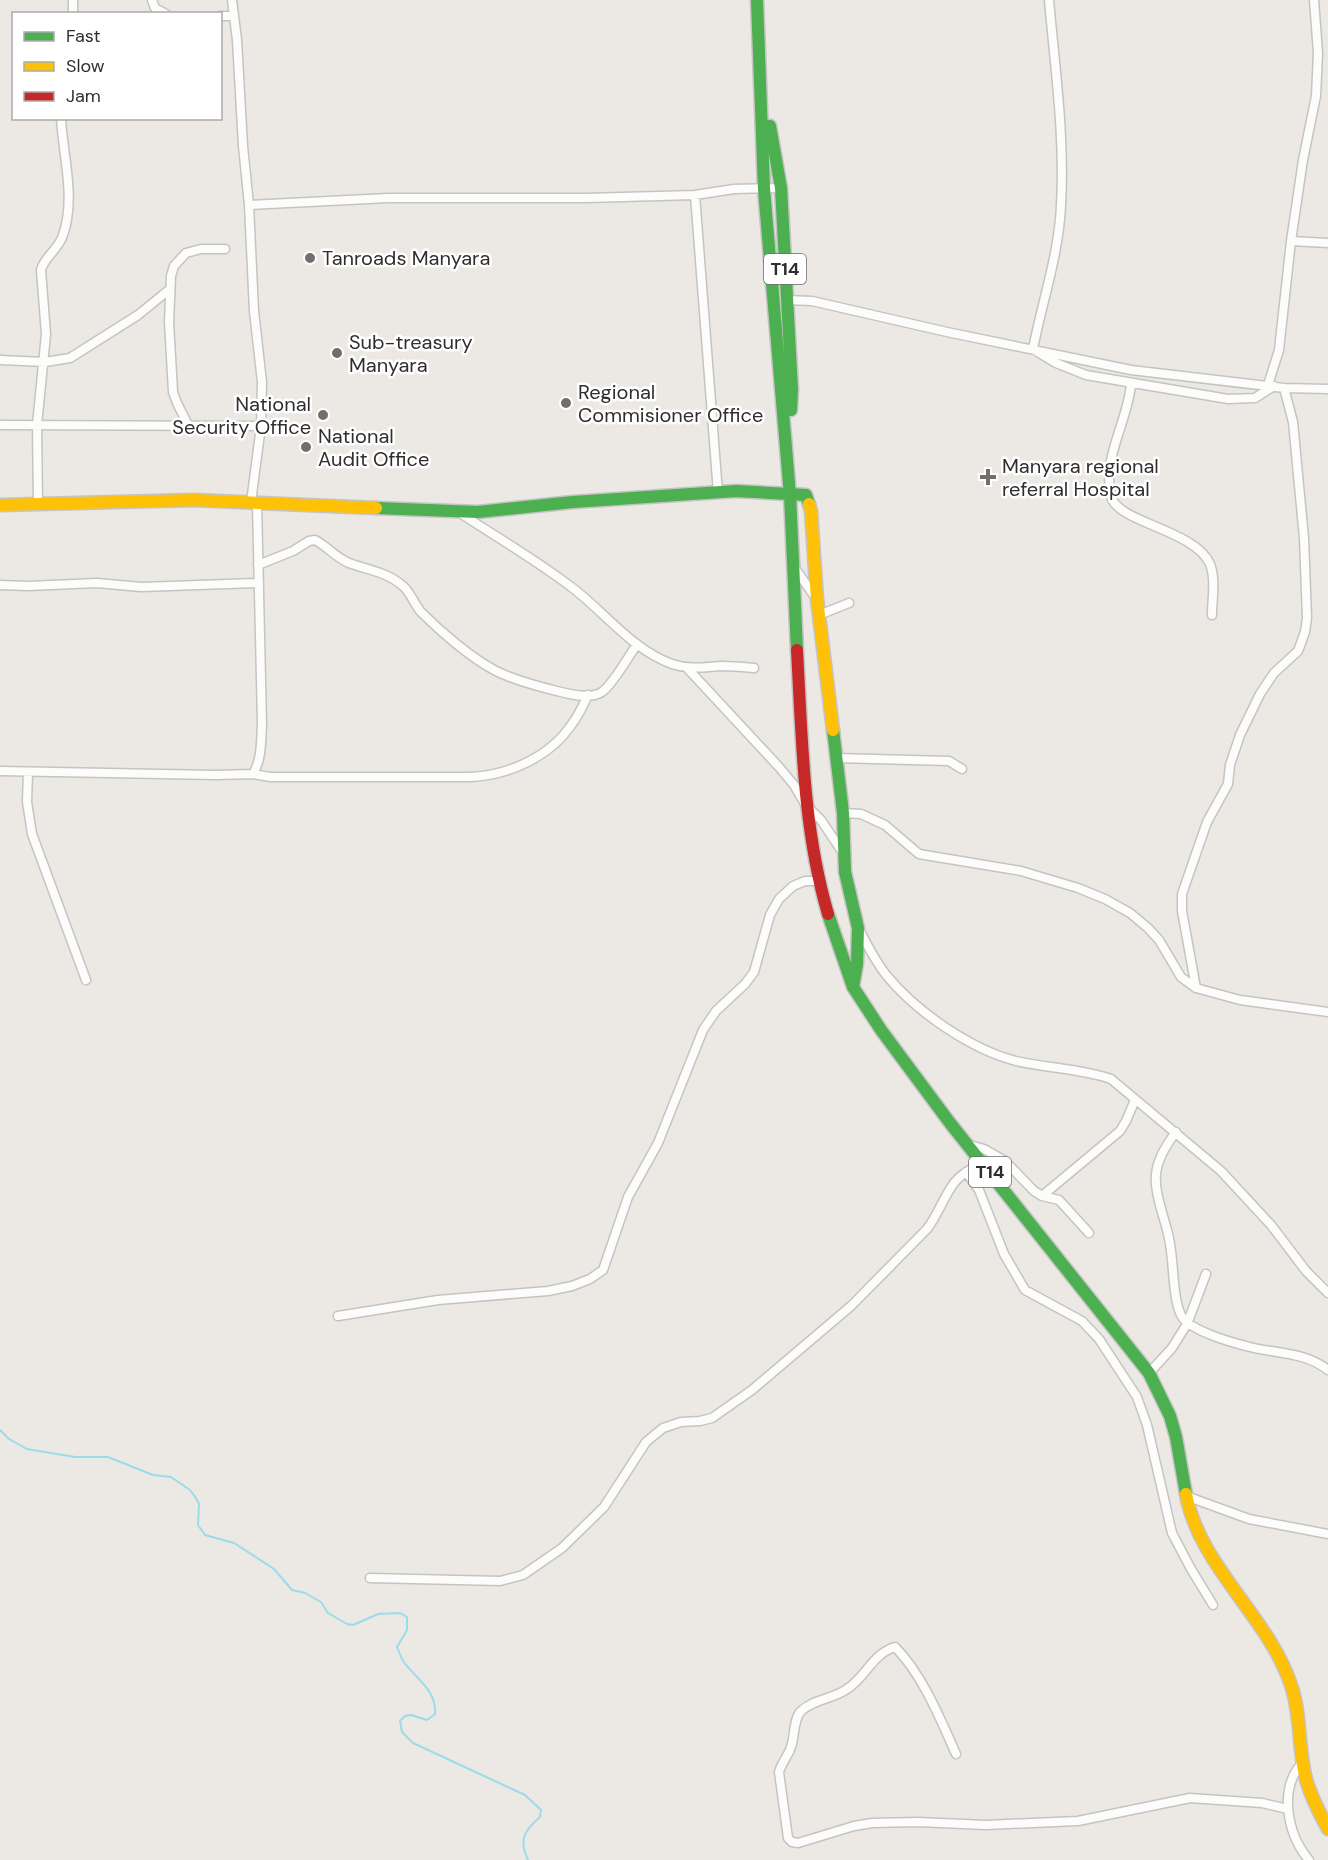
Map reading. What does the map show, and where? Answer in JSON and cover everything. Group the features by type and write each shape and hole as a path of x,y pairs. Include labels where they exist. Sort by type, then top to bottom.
{"main road":[{"name":"T14","path":"757,0 764,189 792,388 788,470 805,804 819,881 839,951 853,987 902,1059 1149,1373 1170,1416 1186,1496 1200,1537 1285,1668 1296,1703 1305,1775 1319,1813 1328,1829"},
{"name":"T14","path":"761,70 781,188 780,300"},
{"path":"0,505 194,500 496,511 573,502 751,491 806,495 809,503 817,599 843,813 843,853 847,885 858,928 857,964 853,987"}],"street":[{"path":"152,0 155,8 162,12"},
{"path":"232,0 249,205 254,311 262,382 261,426 254,502 259,583 262,724 261,746 253,774"},
{"path":"1033,349 1053,258 1061,206 1058,95 1049,0"},
{"path":"1033,349 1045,358 1086,375 1131,384 1242,400 1255,398 1271,386 1279,350 1303,160 1316,96 1318,53 1314,0"},
{"path":"222,16 234,16"},
{"path":"38,504 37,425 46,334 40,270 57,249 63,237 69,212 60,120"},
{"path":"249,205 388,198 586,198 695,195 734,189 781,188"},
{"path":"695,195 718,493"},
{"path":"1291,241 1328,243"},
{"path":"189,427 173,392 169,322 170,289 174,266 186,253 201,249 225,249"},
{"path":"0,360 45,362 75,355 138,315 170,289"},
{"path":"780,300 812,301 1131,370 1284,388 1328,389"},
{"path":"1131,384 1130,401 1112,456 1109,477 1111,497 1115,507 1169,531 1200,551 1209,563 1212,573 1212,615"},
{"path":"1196,988 1182,911 1182,894 1207,822 1228,784 1233,754 1245,725 1260,694 1274,673 1298,651 1305,632 1307,618 1304,538 1293,422 1284,388"},
{"path":"0,425 261,426"},
{"path":"456,511 547,569 637,644 670,664 688,669 728,666 754,668"},
{"path":"258,565 315,540 340,558 378,570 398,582 408,591 419,610 469,652 495,670 544,688 575,695 601,692 637,644"},
{"path":"793,565 817,599"},
{"path":"0,585 28,586 98,582 141,587 259,583"},
{"path":"819,615 849,603"},
{"path":"688,669 779,767 794,785 805,804 821,820 843,853"},
{"path":"0,771 245,776 253,774 270,777 462,777 498,774 525,763 551,748 573,724 588,695"},
{"path":"835,758 949,761 962,769"},
{"path":"28,772 27,802 32,834 86,980"},
{"path":"843,813 861,814 885,825 919,854 1021,871 1106,899 1148,927 1159,940 1181,977 1196,988 1240,1000 1328,1012"},
{"path":"338,1316 438,1299 548,1292 590,1279 603,1270 628,1197 658,1143 703,1030 716,1011 745,984 754,972 771,915 779,899 793,886 805,881 819,881"},
{"path":"858,928 888,977 925,1012 982,1050 1036,1065 1111,1079 1221,1171 1252,1203 1306,1271 1328,1293"},
{"path":"1042,1196 1120,1131 1135,1100"},
{"path":"1176,1132 1158,1162 1155,1185 1172,1245 1176,1300 1181,1316 1187,1324 1247,1347 1279,1351 1305,1358 1328,1370"},
{"path":"967,1144 984,1149 1005,1161 1034,1191 1062,1203 1089,1233"},
{"path":"370,1578 500,1581 523,1575 562,1548 604,1507 646,1442 663,1428 681,1422 712,1418 752,1390 851,1306 927,1229 937,1216 955,1181 982,1163"},
{"path":"966,1172 979,1190 1004,1254 1024,1290 1082,1321 1100,1339 1137,1397 1147,1425 1172,1533 1213,1605"},
{"path":"1149,1373 1172,1348 1187,1324 1206,1274"},
{"path":"1186,1496 1250,1519 1328,1534"},
{"path":"956,1754 932,1703 902,1654 895,1647 886,1649 877,1656 849,1689 819,1701 800,1712 791,1748 779,1772 788,1838 798,1843 854,1826 872,1823 918,1822 986,1825 1078,1821 1190,1798 1262,1803 1288,1809"},
{"path":"1303,1762 1294,1771 1290,1782 1288,1809 1298,1845 1309,1860"}],"waterway":[{"path":"0,1430 9,1439 27,1449 75,1457 108,1457 153,1475 171,1477 190,1490 196,1498 199,1504 198,1525 205,1535 234,1543 274,1569 292,1590 305,1593 321,1602 328,1613 347,1624 353,1625 378,1614 400,1613 407,1617 407,1630 397,1647 403,1661 433,1698 435,1714 427,1720 411,1715 405,1716 400,1721 402,1732 413,1743 525,1795 541,1810 540,1817 530,1826 523,1841 528,1860"}],"traffic: fast":[{"path":"757,0 764,189 790,495 797,650"},
{"path":"770,126 781,188 792,389 791,410"},
{"path":"376,508 478,512 573,502 736,491 806,495 809,504"},
{"path":"833,730 843,813 845,872 858,928 857,964 853,987"},
{"path":"828,914 853,987 881,1030 950,1123 1149,1373 1170,1416 1186,1494"}],"traffic: slow":[{"path":"0,505 194,500 376,508"},
{"path":"809,504 817,599 833,730"},
{"path":"1186,1494 1193,1520 1205,1545 1267,1636 1291,1685 1307,1782 1328,1829"}],"traffic: jam":[{"path":"797,650 805,783 813,849 828,914"}],"place":[{"name":"Tanroads Manyara","path":"310,258"},
{"name":"Sub-treasury Manyara","path":"337,353"},
{"name":"Regional Commisioner Office","path":"566,403"},
{"name":"National Security Office","path":"323,415"},
{"name":"National Audit Office","path":"306,447"},
{"name":"Manyara regional referral Hospital","path":"988,477"}]}
